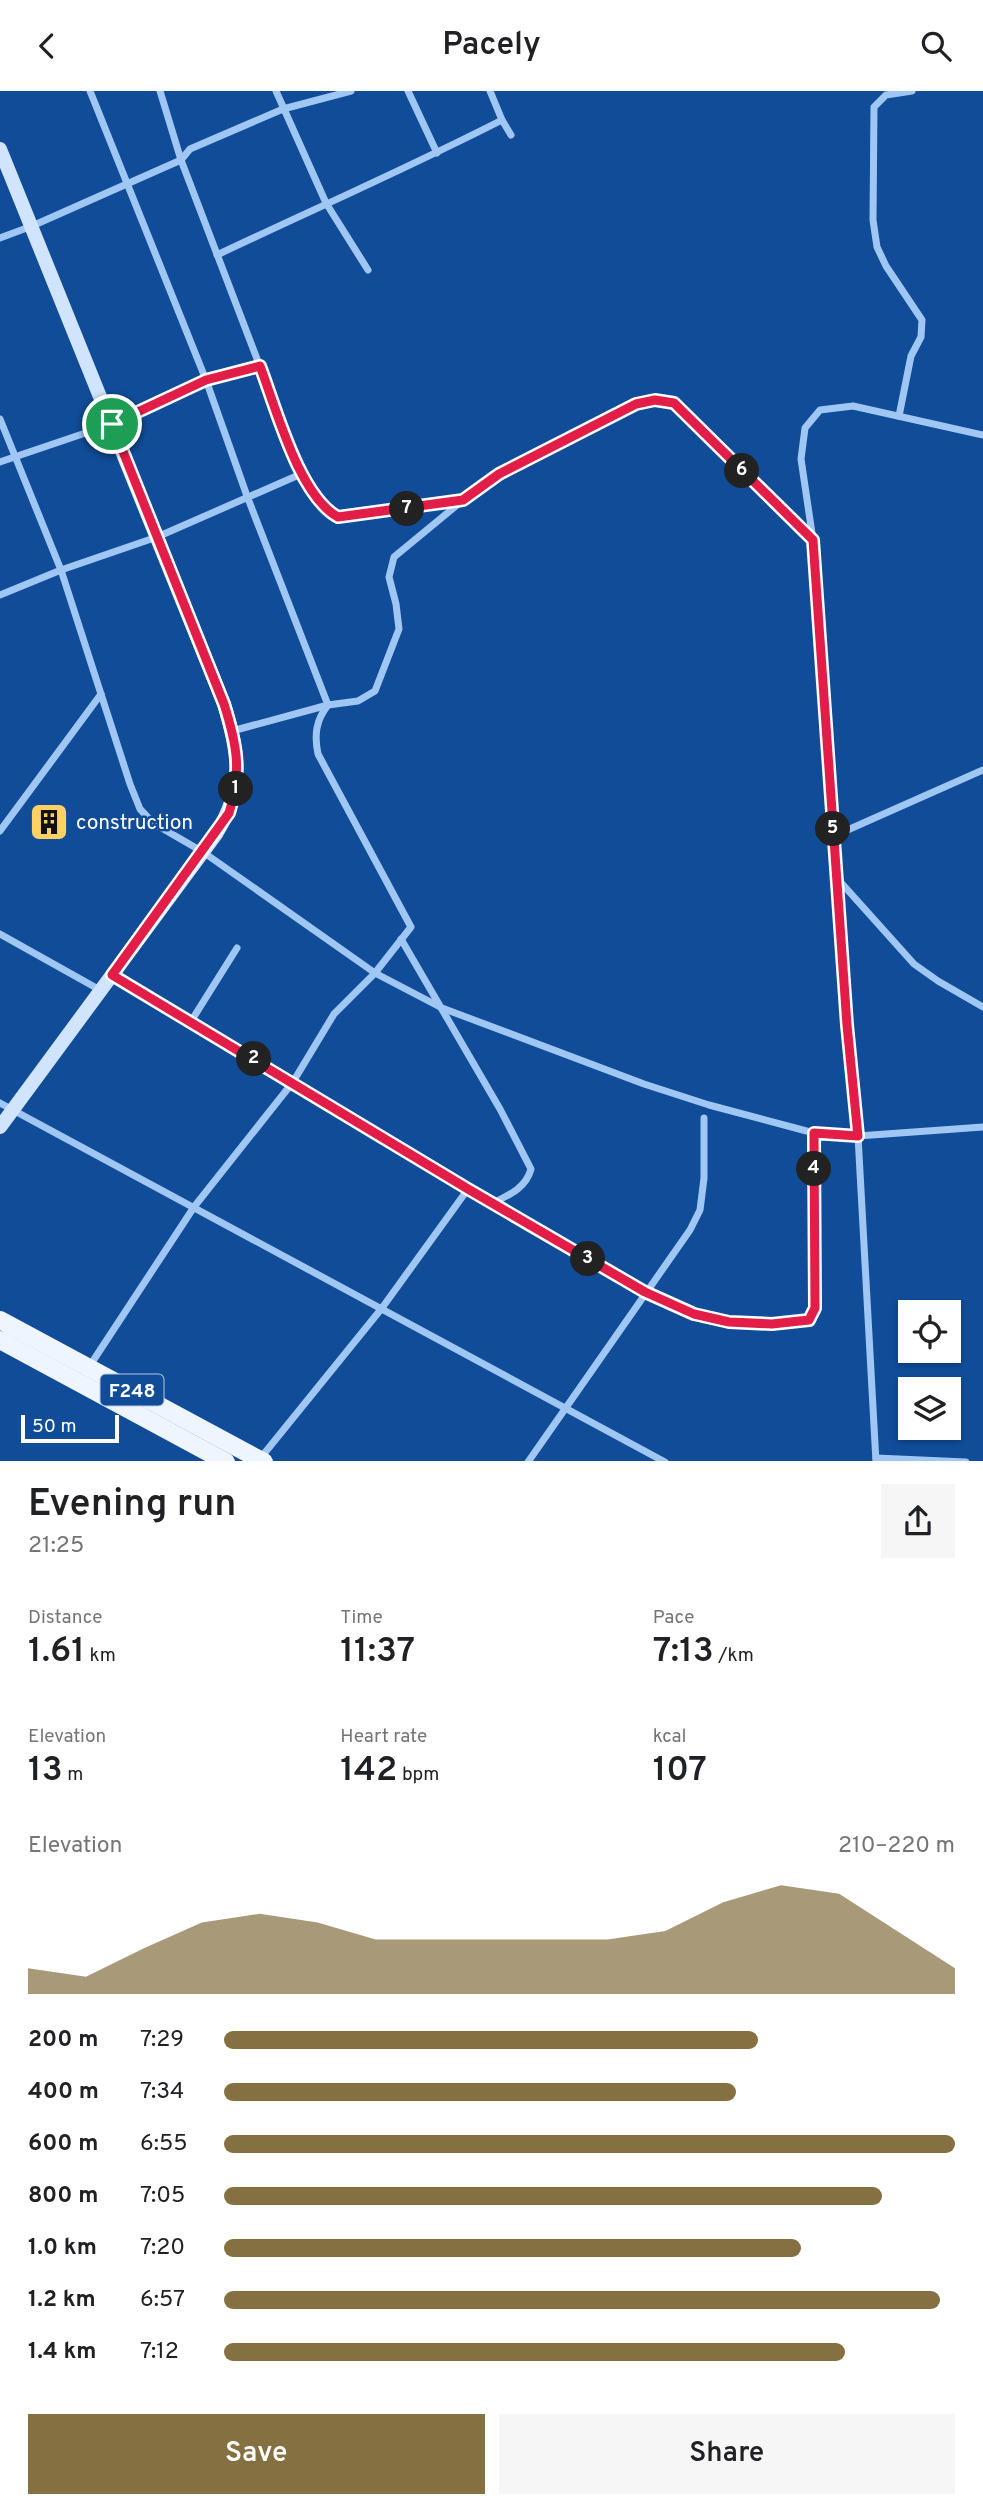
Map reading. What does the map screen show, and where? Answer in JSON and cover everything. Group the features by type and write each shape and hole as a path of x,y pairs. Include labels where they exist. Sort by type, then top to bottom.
{"main road":[{"name":"F248","path":"0,1319 260,1461"},
{"name":"F248","path":"0,1340 226,1461"}],"street":[{"path":"90,91 206,380 247,496 328,705"},
{"path":"160,91 181,160 301,474 325,510 338,517 463,500"},
{"path":"276,91 326,204 368,270"},
{"path":"0,238 181,160 190,149 283,109 351,91"},
{"path":"408,91 437,153"},
{"path":"489,91 511,135"},
{"path":"899,416 911,356 921,337 922,320 886,267 877,247 873,220 874,107 886,95 912,91"},
{"path":"217,255 502,120"},
{"path":"0,149 224,704 238,764 236,791 229,813 101,990 6,1106 0,1127"},
{"path":"0,462 112,424 206,380 260,366"},
{"path":"232,731 328,705 358,701 375,691 399,629 389,577 394,557 499,474 636,404 655,400 674,403 813,540"},
{"path":"966,1461 876,1460 858,1136 847,1025 813,540 801,459 805,428 820,410 853,406 983,435"},
{"path":"0,419 61,571 130,785 141,809 153,823 203,852 374,973 442,1008 644,1084 709,1105 814,1133 858,1136 983,1127"},
{"path":"0,595 157,537 301,474"},
{"path":"0,831 101,694"},
{"path":"89,1367 194,1207 293,1082 334,1014 374,973 411,927 318,754 315,738 317,727 320,716 328,705"},
{"path":"834,836 983,770"},
{"path":"836,877 914,964 983,1007"},
{"path":"0,934 101,990"},
{"path":"401,939 531,1169 529,1177 518,1190 493,1203"},
{"path":"190,1023 237,948"},
{"path":"112,975 645,1292 694,1314 729,1322 772,1324 809,1320 815,1308 814,1133"},
{"path":"6,1106 664,1461"},
{"path":"528,1461 690,1230 700,1210 704,1178 704,1118"},
{"path":"260,1461 382,1308 468,1189"}],"place":[{"name":"construction","path":"49,822"}],"route":[{"path":"260,366 301,474 325,510 338,517 463,500 499,474 636,404 655,400 674,403 813,540 847,1025 858,1136 814,1133 815,1308 809,1320 772,1324 729,1322 694,1314 645,1292 112,975 229,813 236,791 238,764 224,704 112,424 206,380 260,366"}]}
